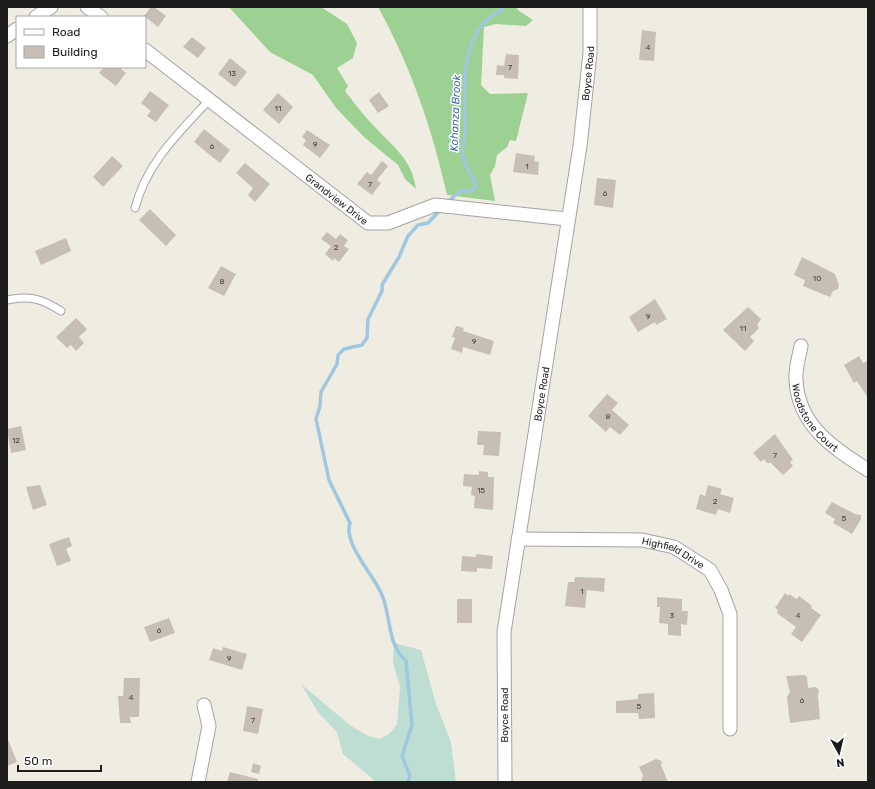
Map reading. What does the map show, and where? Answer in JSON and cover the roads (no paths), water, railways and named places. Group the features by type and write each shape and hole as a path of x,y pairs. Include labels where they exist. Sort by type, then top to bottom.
{"street":[{"path":"38,16 51,7"},
{"path":"87,7 100,16"},
{"name":"Boyce Road","path":"505,782 504,632 567,219 580,146 590,53 590,7"},
{"path":"7,36 16,30"},
{"name":"Grandview Drive","path":"146,51 368,223 388,223 435,205 567,219"},
{"name":"Woodstone Court","path":"801,346 796,380 800,406 809,423 826,441 868,470"},
{"name":"Highfield Drive","path":"518,539 642,540 674,547 710,570 721,590 730,614 730,729"},
{"path":"198,782 209,726 204,705"}],"lane":[{"path":"135,208 140,188 161,153 210,99"},
{"path":"7,300 22,297 44,301 61,311"}],"waterway":[{"name":"Kohanza Brook","path":"446,204 461,190 468,192 476,187 465,164 463,153 465,132 465,81 467,64 470,47 477,32 487,20 502,10 500,7"},
{"name":"Kohanza Brook","path":"408,782 410,776 402,756 412,725 406,661 400,654 392,639 382,595 360,559 351,540 349,531 350,523 329,480 316,419 320,406 321,392 337,364 338,355 344,349 362,345 367,338 368,319 382,291 382,285 399,257 408,236 418,225 428,223 441,209"}]}
